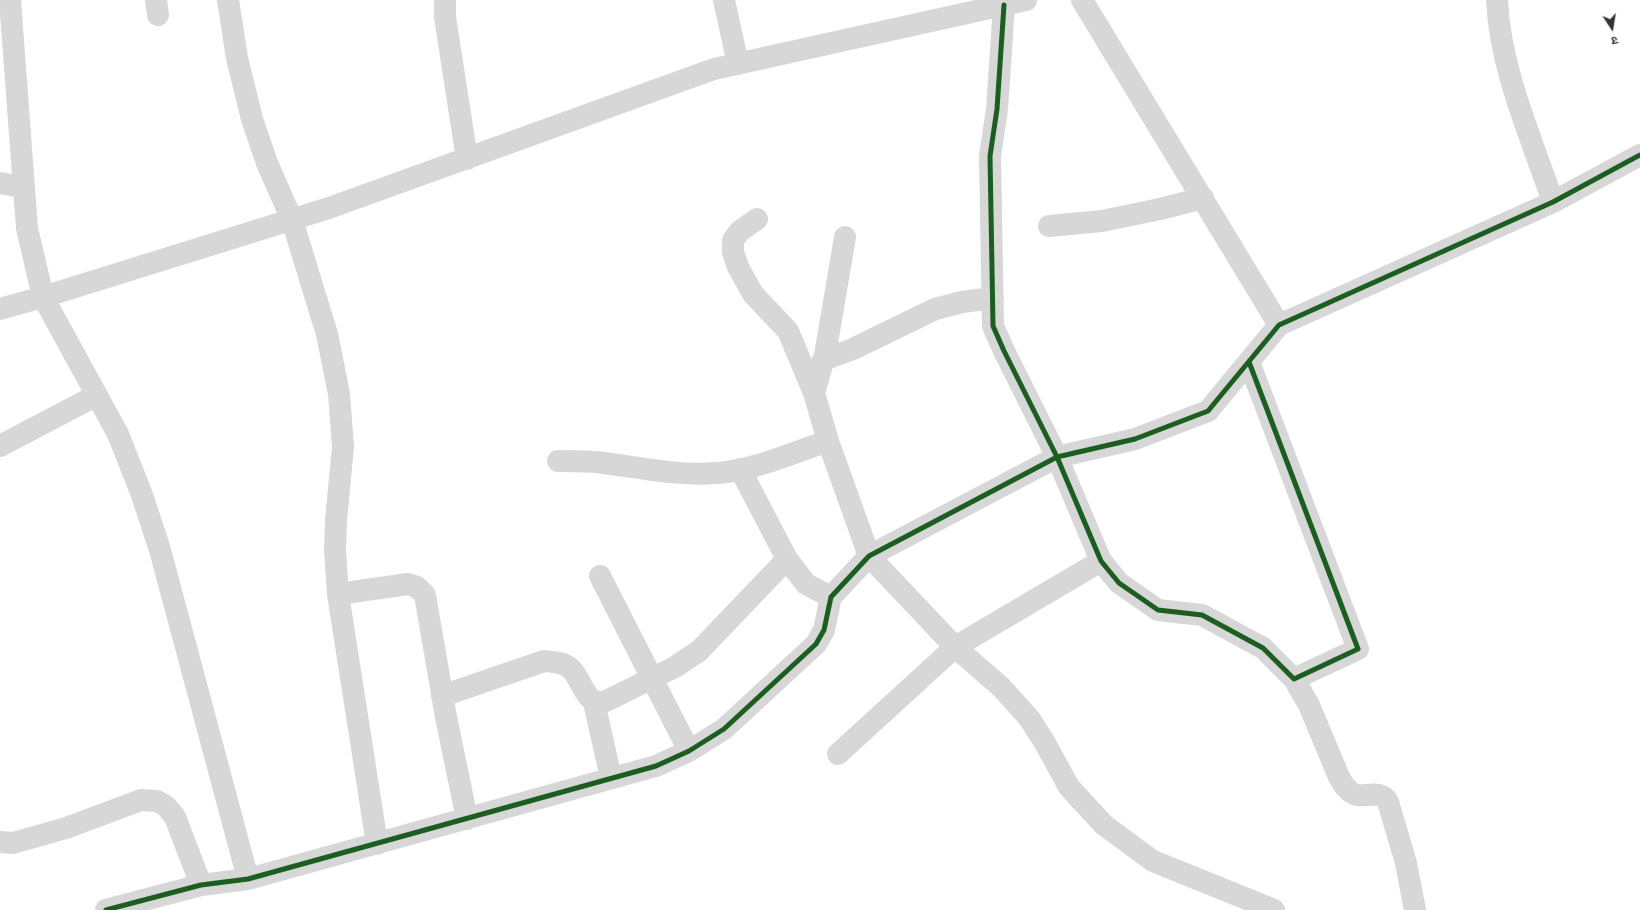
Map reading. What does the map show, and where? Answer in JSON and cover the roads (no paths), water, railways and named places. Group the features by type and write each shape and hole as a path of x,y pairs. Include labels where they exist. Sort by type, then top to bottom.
{"street":[{"path":"10,0 22,187 27,228 43,297 118,434 142,495 157,543 248,879"},
{"path":"228,0 237,58 252,119 267,163 292,220 326,334 339,394 343,447 336,520 335,551 338,594 377,844"},
{"path":"445,0 445,17 467,159"},
{"path":"724,0 738,64"},
{"path":"0,309 329,208 714,69 1026,0"},
{"path":"1082,0 1280,325"},
{"path":"1497,0 1504,52 1514,88 1553,202"},
{"path":"1004,5 997,109 990,156 994,326 1004,351 1057,457 1101,561 1119,583 1158,610 1202,615 1263,648 1294,679 1309,704 1339,777 1346,788 1354,794 1361,796 1379,795 1386,798 1406,863 1415,910"},
{"path":"106,910 201,885 248,879 377,844 656,766 689,751 724,729 816,644 824,630 831,597 868,556 1057,457 1136,439 1208,412 1280,325 1553,202 1640,155"},
{"path":"0,183 22,187"},
{"path":"1049,226 1102,221 1202,198"},
{"path":"757,219 740,231 733,240 733,252 753,294 788,331 814,393 828,441 868,556 955,648 1001,687 1029,718 1045,743 1069,787 1104,825 1153,861 1274,910"},
{"path":"814,393 823,360 845,237"},
{"path":"823,360 853,349 935,309 962,302 993,298"},
{"path":"1249,362 1358,649 1294,679"},
{"path":"0,446 97,396"},
{"path":"558,461 603,463 649,471 685,474 718,473 751,467 828,441"},
{"path":"740,469 787,559 806,584 831,597"},
{"path":"594,702 606,701 652,679 675,667 699,651 787,559"},
{"path":"838,754 955,648 1101,561"},
{"path":"600,576 689,751"},
{"path":"338,594 408,584 417,587 425,595 442,696 467,819"},
{"path":"442,696 544,661 562,663 571,669 586,693 594,702 612,778"},
{"path":"0,842 13,843 66,828 141,800 158,801 166,806 175,817 201,885"}]}
